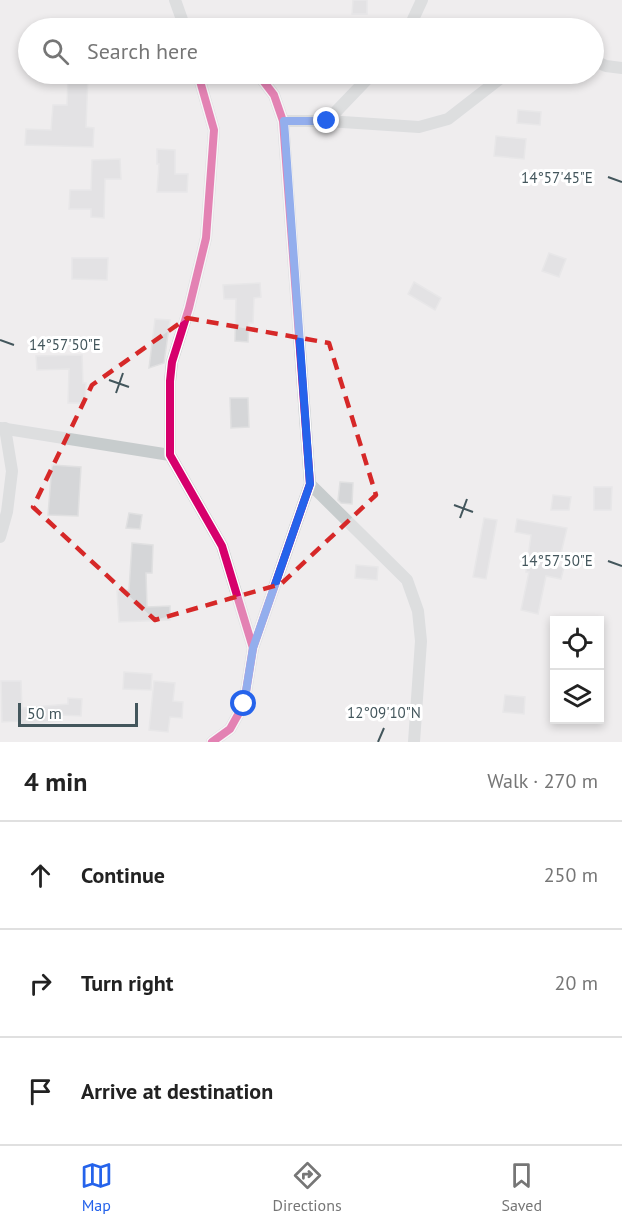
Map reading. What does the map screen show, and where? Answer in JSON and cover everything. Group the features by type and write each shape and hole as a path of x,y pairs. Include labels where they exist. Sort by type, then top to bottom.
{"street":[{"path":"175,0 181,18"},
{"path":"414,18 422,0"},
{"path":"604,65 622,68"},
{"path":"201,84 214,130 206,238 189,308 172,362 170,455 222,546 253,648"},
{"path":"212,742 230,729 244,704 253,648 310,484 284,121 274,95 266,84"},
{"path":"327,121 362,84"},
{"path":"284,121 327,121 419,127 448,119 493,84"},
{"path":"0,537 7,512 12,471 3,428 170,455"},
{"path":"310,484 406,579 418,611 421,641 414,742"}],"highlighted area":[{"path":"187,318 329,343 376,495 281,584 155,620 33,507 92,385"}],"building":[{"path":"353,0 367,0 367,14 352,14"},
{"path":"68,84 88,84 86,127 94,128 93,147 25,145 26,129 51,130 53,105 67,105"},
{"path":"518,110 541,112 540,125 517,123"},
{"path":"496,136 526,139 524,159 494,156"},
{"path":"157,149 175,150 175,174 188,174 187,192 157,192 159,164 157,164"},
{"path":"120,159 121,179 105,179 104,218 91,217 91,209 69,209 70,190 91,190 92,160"},
{"path":"549,253 566,259 559,277 542,271"},
{"path":"72,258 108,258 107,280 72,279"},
{"path":"414,282 441,298 435,310 408,294"},
{"path":"260,283 261,297 254,298 253,323 249,323 248,342 235,341 236,299 224,299 223,285"},
{"path":"155,319 170,320 164,363 149,368"},
{"path":"82,355 83,383 86,383 85,403 68,403 69,369 37,370 36,356"},
{"path":"230,398 248,398 249,427 231,428"},
{"path":"52,465 81,467 78,516 48,515"},
{"path":"340,482 353,483 352,504 341,503 338,500"},
{"path":"594,487 612,487 611,510 594,510"},
{"path":"553,495 571,497 569,510 551,510"},
{"path":"129,513 142,515 140,529 126,528"},
{"path":"484,518 497,520 486,579 473,577"},
{"path":"517,519 567,528 558,566 564,567 561,579 546,576 538,614 521,610 529,572 526,572 531,535 515,532"},
{"path":"132,543 153,545 152,573 146,573 147,607 170,606 170,620 119,622 117,591 129,590"},
{"path":"356,565 378,567 377,580 355,578"},
{"path":"124,672 152,674 151,690 123,689"},
{"path":"1,681 21,681 22,708 68,704 68,698 82,699 81,716 60,715 61,721 21,725 21,721 2,722"},
{"path":"154,681 175,683 173,701 183,702 182,718 170,717 168,732 149,730"},
{"path":"505,695 525,697 524,714 503,712"}],"cycle path":[{"path":"201,84 214,130 206,238 189,308 172,362 170,455 222,546 253,648 244,704 230,729 212,742"},
{"path":"253,648 310,484 283,121 274,95 266,84"}],"route":[{"path":"244,704 253,648 310,484 284,121 327,121"}]}
